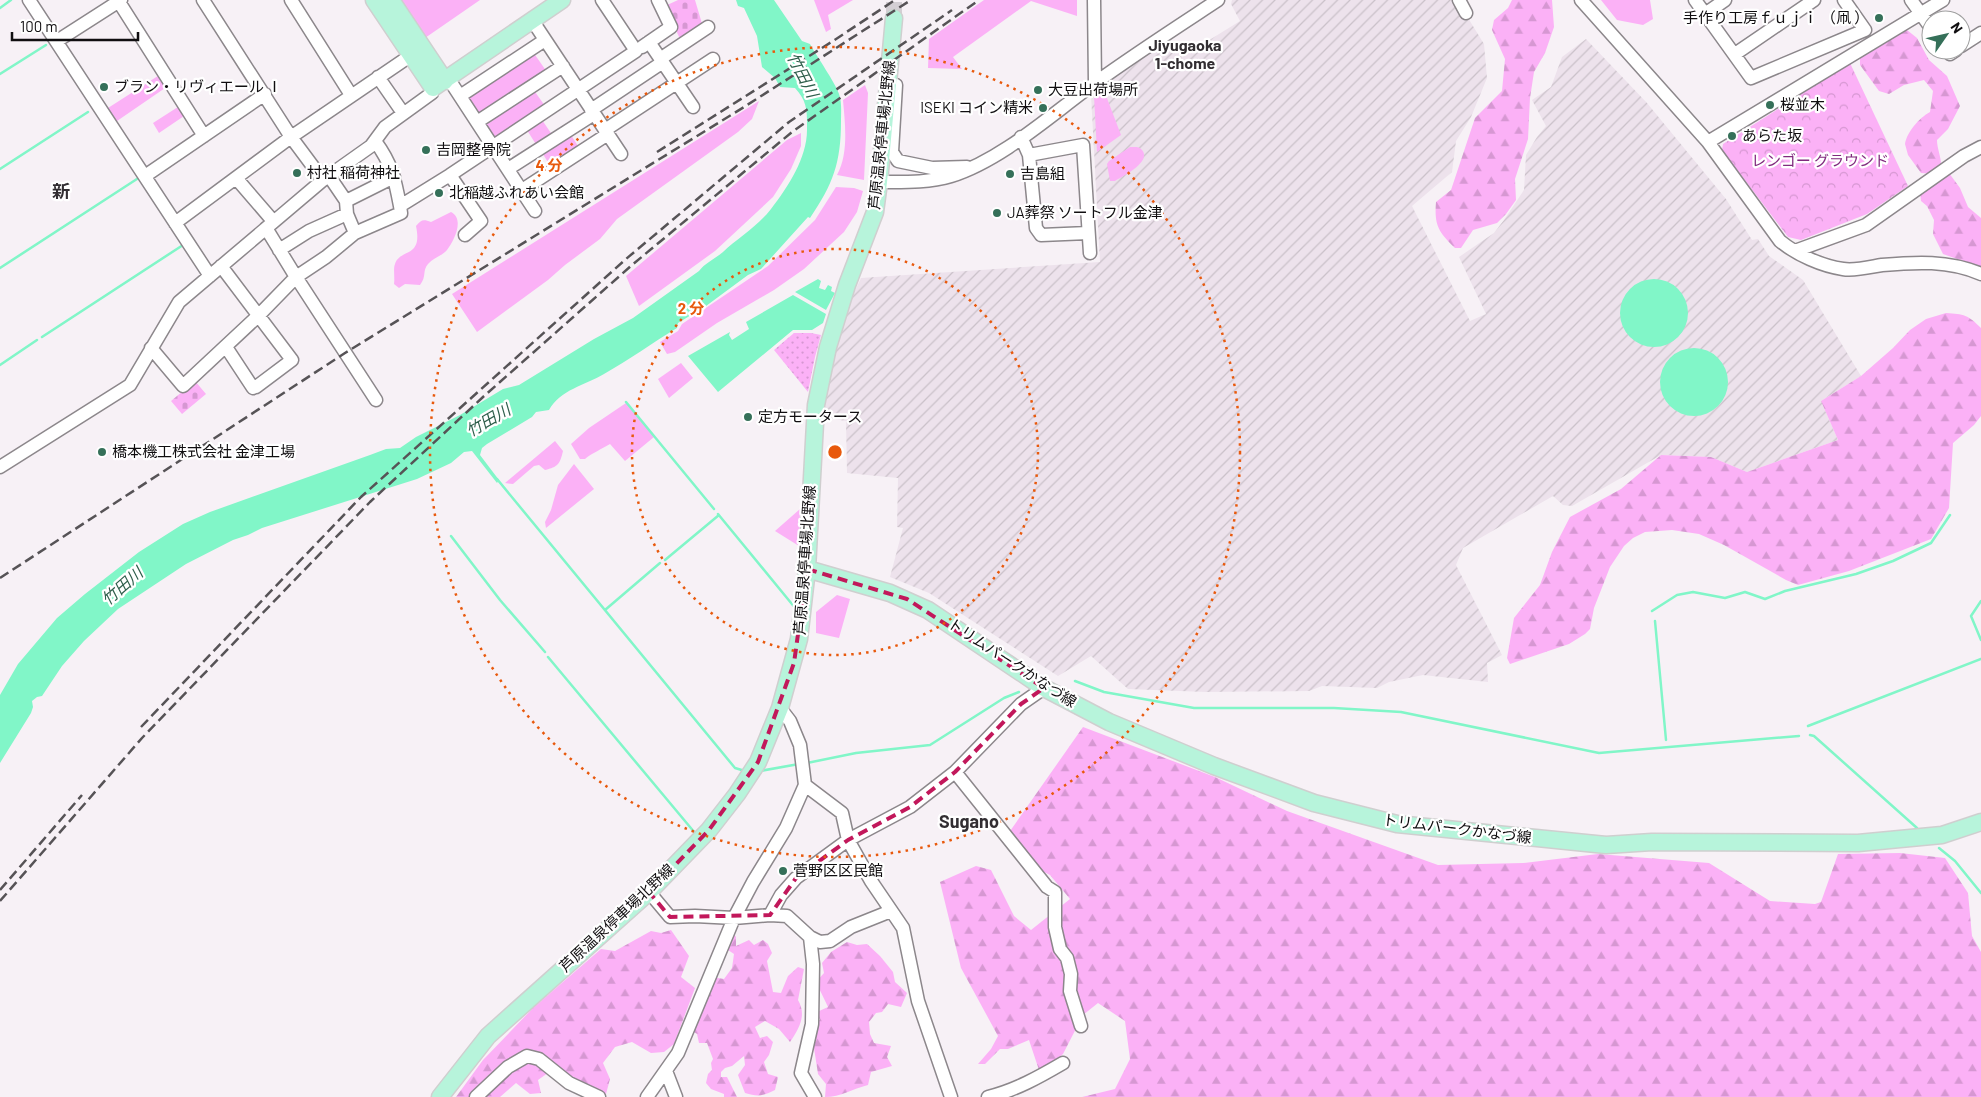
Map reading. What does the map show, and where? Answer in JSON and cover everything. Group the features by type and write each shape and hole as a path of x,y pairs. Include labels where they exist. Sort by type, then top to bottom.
{"main road":[{"path":"374,0 410,56 439,85"},
{"path":"391,0 439,85"},
{"path":"439,85 562,0"},
{"name":"芦原温泉停車場北野線","path":"440,1097 488,1036 649,892 709,830 737,794 758,762 780,708 799,639 807,569 814,432 819,388 828,347 847,285 874,212 880,182 894,18"},
{"name":"トリムパークかなづ線","path":"807,569 890,593 928,610 1044,688 1109,722 1214,766 1314,803 1397,824 1606,845 1652,842 1858,843 1942,835 1981,822"}],"street":[{"path":"30,0 210,276"},
{"path":"204,0 291,138 326,178 346,208 355,233"},
{"path":"291,0 351,95"},
{"path":"602,0 636,51"},
{"path":"658,0 681,45"},
{"path":"1094,0 1095,83"},
{"path":"880,182 930,181 952,176 972,167 1004,149 1130,58 1218,0"},
{"path":"1459,0 1466,13"},
{"path":"1582,0 1708,142 1780,241 1795,252 1816,261 1844,269 1903,263 1942,263 1970,269 1981,274"},
{"path":"1695,0 1751,78 1865,30 1844,0"},
{"path":"1705,14 1725,0"},
{"path":"1734,54 1814,0"},
{"path":"1911,0 1921,14"},
{"path":"1929,10 1943,0"},
{"path":"57,41 120,1 204,136"},
{"path":"1708,142 1921,16"},
{"path":"532,20 621,154"},
{"path":"400,206 450,175 671,27"},
{"path":"508,169 593,112 681,45 708,27"},
{"path":"460,96 545,40"},
{"path":"649,42 693,107"},
{"path":"175,223 351,95 410,56"},
{"path":"522,190 713,59"},
{"path":"477,122 563,66"},
{"path":"896,72 892,152 895,158 901,162 932,168 972,167"},
{"path":"378,77 403,113"},
{"path":"0,467 130,385 179,302 326,178 371,146 385,127 432,93 439,85 452,84 535,211"},
{"path":"145,176 265,94"},
{"path":"1021,137 1029,155 1036,228 1041,235 1088,233"},
{"path":"152,348 183,386 226,347 296,277 326,257 355,233 401,213 394,177 388,159 376,141"},
{"path":"1029,155 1083,145 1090,253"},
{"path":"1795,252 1866,225 1964,156 1981,147"},
{"path":"450,175 481,221 465,235"},
{"path":"279,250 394,177"},
{"path":"236,178 270,224 279,250 376,400"},
{"path":"221,266 292,360 255,387 226,347"},
{"path":"770,915 781,895 796,878 848,840 910,807 954,772 1021,704 1044,688"},
{"path":"647,1097 678,1053 734,918 753,882 786,828 805,785 800,745 790,720 780,708"},
{"path":"954,772 1047,886 1055,892 1055,928 1060,949 1067,958 1071,974 1070,991 1081,1026"},
{"path":"805,785 842,813 848,840 871,881 903,928 918,1001 951,1097"},
{"path":"649,892 670,917 734,918 770,915 787,916 810,937 820,942 830,941 851,927 891,910"},
{"path":"810,937 812,1024 801,1073 815,1097"},
{"path":"476,1097 508,1067 526,1056 539,1059 569,1083 599,1097"},
{"path":"988,1097 1004,1093 1038,1078 1063,1063"},
{"path":"666,1071 676,1097"}],"highlighted area":[{"path":"807,569 907,599 1044,688 1021,704 955,772 910,807 848,840 796,878 770,915 670,917 649,892 709,830 758,762 794,663"}],"shaded area":[{"path":"1232,0 1457,0 1484,44 1487,78 1471,117 1456,141 1452,172 1412,206 1470,321 1486,314 1459,257 1494,233 1524,190 1526,155 1546,126 1532,100 1551,87 1562,57 1586,39 1647,103 1726,199 1752,240 1758,239 1769,256 1803,280 1861,376 1821,401 1838,440 1747,472 1711,457 1661,455 1572,506 1563,505 1553,496 1463,548 1456,565 1502,655 1487,663 1488,682 1423,675 1389,682 1377,688 1322,686 1309,691 1206,692 1128,689 1091,656 1058,676 929,593 890,577 903,528 897,527 898,478 847,473 846,421 821,417 835,349 849,303 861,278 1100,262 1091,95 1170,40 1182,57 1240,21 1231,4"}],"green space":[{"path":"401,0 480,0 425,38"},
{"path":"678,0 695,0 703,27 680,39 665,6"},
{"path":"814,0 853,0 828,15 831,29 826,32"},
{"path":"984,0 1077,0 1077,16 1031,1 953,57 962,69 928,68 929,39"},
{"path":"1512,0 1552,0 1554,27 1545,53 1534,72 1530,98 1528,139 1515,179 1516,200 1497,223 1473,230 1461,248 1455,248 1441,233 1436,217 1436,202 1451,190 1475,118 1502,91 1505,59 1492,30 1494,20 1508,8"},
{"path":"1601,0 1650,0 1653,19 1643,25 1617,20"},
{"path":"1907,30 1917,38 1921,45 1921,60 1929,60 1947,76 1960,106 1948,129 1937,140 1941,164 1937,172 1921,173 1908,155 1905,144 1914,126 1930,112 1933,91 1924,80 1904,85 1889,94 1879,91 1860,65 1860,57"},
{"path":"533,52 547,72 479,117 466,96"},
{"name":"レンゴー グラウンド","path":"1850,63 1908,186 1867,214 1801,240 1788,237 1722,150 1723,144"},
{"path":"161,74 168,86 117,121 108,108"},
{"path":"865,85 868,93 864,180 837,175 845,148 843,100"},
{"path":"533,89 545,106 493,139 482,123"},
{"path":"1103,91 1121,135 1097,152 1094,96"},
{"path":"759,101 752,119 738,132 617,219 600,239 477,332 452,294"},
{"path":"181,105 187,114 159,133 153,123"},
{"path":"540,117 553,136 537,146 525,127"},
{"path":"569,132 580,149 551,167 541,151"},
{"path":"801,133 801,146 791,169 773,197 715,251 639,306 626,276 787,140"},
{"path":"1130,147 1141,149 1144,155 1143,159 1130,172 1115,181 1110,181 1107,164"},
{"path":"1949,173 1960,188 1968,207 1981,218 1981,268 1965,265 1960,260 1943,254 1933,234 1934,220 1927,206 1921,201 1920,192"},
{"path":"836,187 854,188 863,191 857,212 844,232 804,269 774,290 717,323 675,352 667,354 660,342 678,331 682,324 768,266 815,220"},
{"path":"451,212 455,215 458,225 450,246 428,264 420,285 405,284 399,288 394,284 394,266 401,256 414,248 417,236 416,226 419,222 431,222"},
{"path":"1946,313 1965,316 1973,320 1981,328 1981,416 1974,425 1953,443 1949,508 1931,539 1849,571 1798,585 1724,545 1699,534 1672,530 1645,532 1633,538 1624,546 1610,567 1594,608 1590,629 1585,634 1569,644 1510,664 1507,658 1514,618 1540,585 1552,552 1570,517 1621,489 1661,455 1711,457 1747,472 1838,440 1821,401 1861,376 1910,330 1926,319"},
{"path":"794,333 821,335 808,392 774,350"},
{"path":"681,363 693,378 669,398 658,379"},
{"path":"195,381 206,394 182,414 171,401"},
{"path":"626,403 654,437 625,461 610,444 585,459 580,459 571,444 589,428"},
{"path":"555,441 563,451 556,466 545,470 539,465 534,466 513,484 505,483"},
{"path":"574,464 594,489 546,528 545,522 551,510 558,485"},
{"path":"800,509 799,546 775,531"},
{"path":"837,595 850,599 839,638 816,633 816,612"},
{"path":"1083,727 1215,777 1287,811 1438,865 1523,863 1598,854 1709,863 1770,901 1815,904 1821,902 1838,854 1900,853 1945,858 1968,893 1972,936 1981,952 1981,1097 1082,1097 1115,1089 1130,1059 1125,1021 1098,1003 1083,1015 1063,1054 1040,1073 1029,1040 1008,1049 1000,1049 985,1064 978,1064 991,1049 998,1036 961,968 940,882 976,866 991,870 1014,916 1031,930 1070,899 1050,875 1015,857 1008,834"},
{"path":"671,930 689,956 681,977 695,988 674,1044 664,1052 651,1053 632,1042 615,1047 603,1063 610,1079 606,1094 567,1074 552,1070 538,1080 541,1093 530,1094 516,1083 500,1097 456,1097 483,1060 533,1008 601,949 615,951 651,931 661,933"},
{"path":"734,934 736,946 749,940 754,945 763,940 768,944 772,953 767,961 773,992 781,993 788,976 798,967 804,969 798,1000 802,1011 801,1022 790,1042 779,1029 765,1021 755,1027 760,1038 767,1036 773,1042 769,1055 764,1062 768,1074 778,1077 775,1090 767,1094 753,1095 745,1093 738,1075 745,1065 744,1056 721,1072 721,1077 727,1077 737,1097 724,1097 724,1094 711,1089 706,1083 708,1074 712,1070 711,1063 713,1059 707,1043 699,1043 697,1034 691,1030 712,977 724,979 732,968 734,954 728,950 728,943"},
{"path":"847,942 857,945 867,944 880,956 893,972 895,982 907,993 901,1007 888,1004 882,1012 876,1013 869,1022 870,1034 874,1043 891,1046 887,1057 892,1066 871,1072 868,1085 831,1097 825,1097 826,1084 818,1074 814,1048 815,1022 820,1020 817,1012 828,1007 816,982 824,973 822,963 831,952"}],"water":[{"name":"竹田川","path":"736,0 774,0 802,41 810,44 837,89 841,104 841,136 837,161 825,194 810,218 808,217 761,269 748,275 706,306 678,323 677,328 604,374 566,393 549,410 536,412 532,417 482,448 480,455 499,480 497,483 472,451 464,452 451,463 417,479 262,528 233,540 186,564 118,609 84,641 62,666 42,696 32,701 31,713 0,763 0,695 18,664 57,618 139,552 183,524 210,512 386,449 400,448 416,437 460,415 503,389 519,385 594,339 633,318 699,271 766,215 784,191 800,162 806,141 807,112 805,103 795,88 780,87 775,78 762,67 757,36 744,8 738,6"},
{"path":"818,279 821,281 819,288 825,290 828,285 832,287 831,291 835,293 826,310 795,292"},
{"path":"1654,279 1667,282 1678,289 1685,300 1688,313 1685,326 1678,337 1667,344 1654,347 1641,344 1630,337 1623,326 1620,313 1623,300 1630,289 1641,282"},
{"path":"793,295 826,314 823,323 812,330 793,330 718,392 688,356 730,332 729,335 732,340 749,329 746,322"},
{"path":"1694,348 1707,351 1718,358 1725,369 1728,382 1725,395 1718,406 1707,413 1694,416 1681,413 1670,406 1663,395 1660,382 1663,369 1670,358 1681,351"}],"waterway":[{"path":"0,8 11,0"},
{"path":"0,74 46,45"},
{"path":"0,169 88,112"},
{"path":"0,268 140,177"},
{"path":"42,337 183,245 183,243"},
{"path":"0,365 37,340"},
{"path":"626,402 714,509"},
{"path":"497,479 735,768 745,771"},
{"path":"718,514 796,609"},
{"path":"665,560 719,515"},
{"path":"1652,611 1677,595 1693,592 1725,598 1745,592 1765,599 1785,591 1856,574 1893,561 1931,543 1950,515"},
{"path":"451,536 500,600 545,652"},
{"path":"605,610 660,563"},
{"path":"1981,601 1971,616 1981,640"},
{"path":"1655,621 1666,740"},
{"path":"548,657 695,833"},
{"path":"1808,726 1981,659"},
{"path":"1075,681 1104,692 1194,708 1334,708 1401,712 1599,753 1799,736"},
{"path":"807,763 856,753 930,745 1004,698 1019,692"},
{"path":"1810,735 1814,736 1917,828"},
{"path":"760,771 799,764"},
{"path":"1939,848 1955,861 1981,893"}],"tunnel":[{"path":"894,0 894,18"}],"railway":[{"path":"657,152 895,0"},
{"path":"0,578 345,353 744,107 911,0"},
{"path":"0,901 142,738 370,502 483,397 632,265 792,132 979,0"},
{"path":"141,727 361,497 626,259 789,122 952,10"},
{"path":"0,890 82,795"}],"place":[{"name":"手作り工房ｆｕｊｉ （凧 ）","path":"1879,18"},
{"name":"ブラン・リヴィエール Ⅰ","path":"104,87"},
{"name":"大豆出荷場所","path":"1038,90"},
{"name":"桜並木","path":"1770,105"},
{"name":"ISEKI コイン精米","path":"1043,108"},
{"name":"あらた坂","path":"1732,136"},
{"name":"吉岡整骨院","path":"426,150"},
{"name":"村社 稲荷神社","path":"297,173"},
{"name":"吉島組","path":"1010,174"},
{"name":"北稲越ふれあい会館","path":"439,193"},
{"name":"JA葬祭 ソートフル金津","path":"997,213"},
{"name":"定方モータース","path":"748,417"},
{"name":"橋本機工株式会社 金津工場","path":"102,452"},
{"name":"菅野区区民館","path":"783,871"}],"district":[{"name":"Jiyugaoka 1-chome","path":"1185,54"},
{"name":"新","path":"61,192"},
{"name":"Sugano","path":"969,822"}]}
